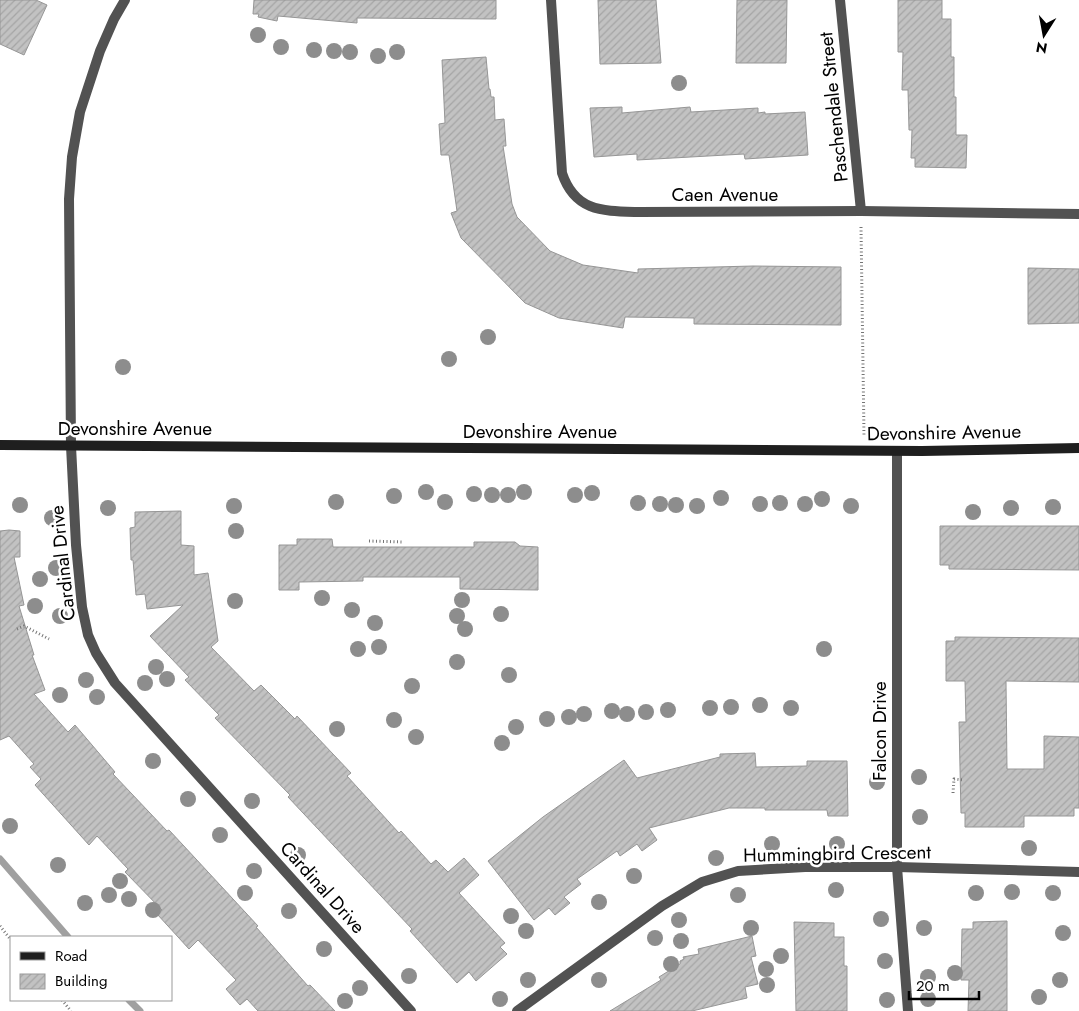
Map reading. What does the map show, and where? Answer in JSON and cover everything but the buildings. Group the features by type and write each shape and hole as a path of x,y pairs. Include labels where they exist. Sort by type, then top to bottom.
{"main road":[{"name":"Devonshire Avenue","path":"0,445 864,451 1079,448"}],"street":[{"name":"Cardinal Drive","path":"125,0 114,19 90,79 80,112 72,157 68,200 71,446 76,544 82,607 88,635 104,668 115,683 411,1011"},
{"name":"Caen Avenue","path":"551,0 562,173 572,194 581,202 605,211 618,212 861,211 1079,214"},
{"name":"Paschendale Street","path":"840,0 861,211"},
{"name":"Falcon Drive","path":"897,451 897,867 908,1011"},
{"name":"Hummingbird Crescent","path":"517,1011 662,906 702,882 738,872 805,867 897,867 1079,872"}],"path":[{"path":"861,211 864,451"},
{"path":"368,541 404,542"},
{"path":"16,629 24,626 49,639"},
{"path":"953,793 954,779 963,780"},
{"path":"0,926 10,939"},
{"path":"63,1001 71,1011"}],"waterway":[{"path":"0,859 67,936"},
{"path":"130,1001 140,1011"}]}
